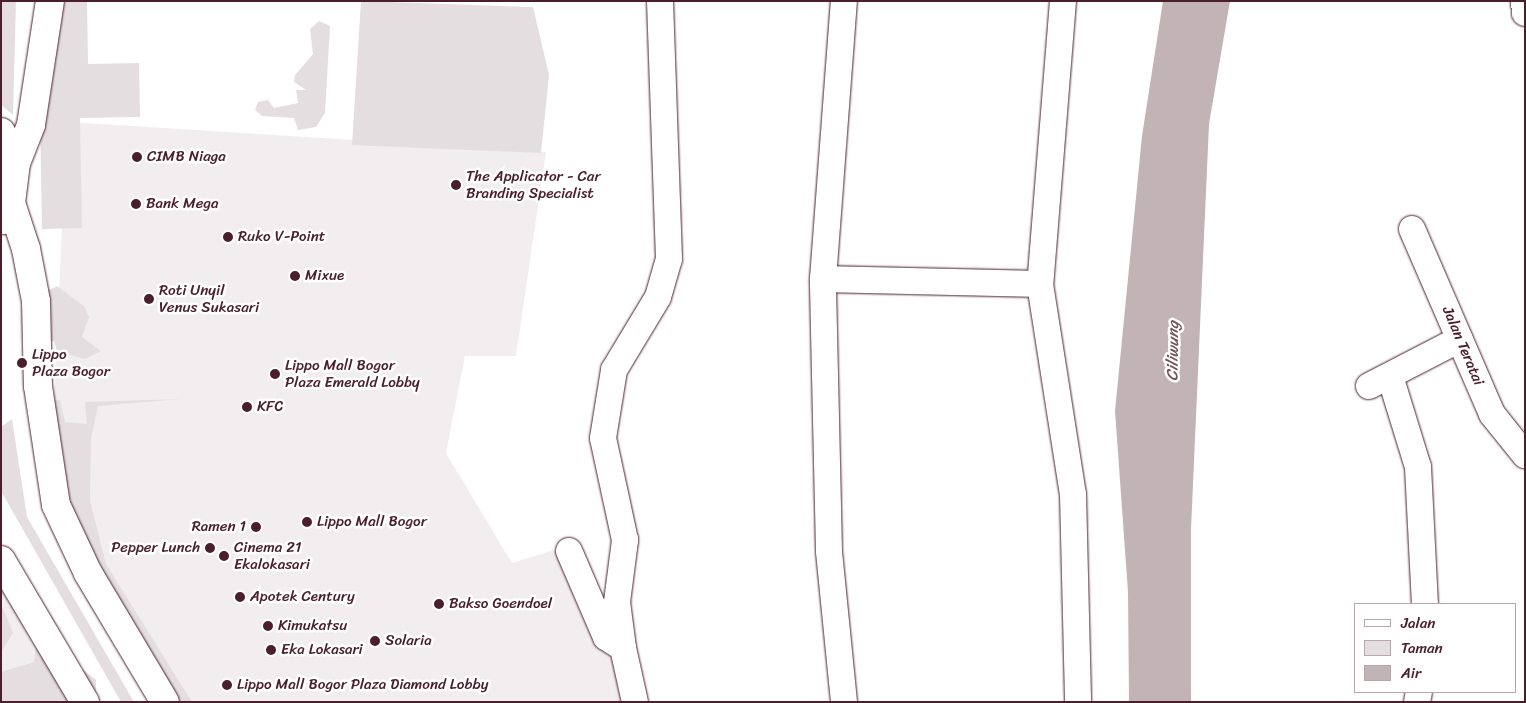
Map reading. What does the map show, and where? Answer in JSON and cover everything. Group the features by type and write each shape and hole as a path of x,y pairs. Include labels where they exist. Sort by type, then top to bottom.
{"highway":[{"path":"50,1 31,125 16,163 6,214 26,249 36,301 38,386 56,505 88,573 165,702"},
{"path":"1,132 16,163"},
{"path":"1,560 85,702"}],"street":[{"path":"635,702 623,648 617,602 625,540 604,438 614,370 658,297 669,258 660,1"},
{"path":"844,1 823,279 829,550 844,702"},
{"path":"1063,1 1040,284 1073,494 1078,702"},
{"path":"1524,1 1525,13"},
{"name":"Jalan Teratai","path":"1412,229 1492,414 1525,455"},
{"path":"823,279 1040,284"},
{"path":"1425,603 1418,467 1380,381 1460,339"},
{"path":"569,550 606,637 623,648"}],"shaded area":[{"path":"67,122 546,152 516,356 465,356 446,453 512,563 564,547 630,702 174,702 109,591 53,423"},
{"path":"1,548 88,702 1,702"}],"green space":[{"path":"1,1 16,1 13,115 1,105"},
{"path":"38,1 87,1 88,64 139,63 140,117 80,118 82,228 42,229"},
{"path":"361,1 533,7 549,75 541,153 352,145"},
{"path":"319,21 330,26 325,113 316,127 298,130 294,118 262,116 255,110 258,102 268,100 274,108 298,103 296,90 306,90 294,82 295,75 313,54 310,29"},
{"path":"57,286 85,307 89,317 82,337 101,351 85,359 57,351 54,341 43,341 38,296"},
{"path":"182,399 98,406 91,439 90,501 106,564 192,702 165,702 74,535 40,400 60,400 65,422 87,424 85,402"},
{"path":"12,419 27,517 134,702 121,702 1,491 1,427"},
{"path":"1,603 13,633 1,652"},
{"path":"36,645 67,657 96,680 96,702 1,702 1,672 34,662"}],"water":[{"name":"Ciliwung","path":"1163,1 1230,1 1209,124 1191,529 1191,702 1129,702 1128,592 1115,411 1142,136"}],"place":[{"name":"CIMB Niaga","path":"137,157"},
{"name":"The Applicator - Car Branding Specialist","path":"456,185"},
{"name":"Bank Mega","path":"136,204"},
{"name":"Ruko V-Point","path":"228,237"},
{"name":"Mixue","path":"295,276"},
{"name":"Roti Unyil Venus Sukasari","path":"149,299"},
{"name":"Lippo Plaza Bogor","path":"22,363"},
{"name":"Lippo Mall Bogor Plaza Emerald Lobby","path":"275,374"},
{"name":"KFC","path":"247,407"},
{"name":"Lippo Mall Bogor","path":"307,522"},
{"name":"Ramen 1","path":"256,527"},
{"name":"Pepper Lunch","path":"210,548"},
{"name":"Cinema 21 Ekalokasari","path":"224,556"},
{"name":"Apotek Century","path":"240,597"},
{"name":"Bakso Goendoel","path":"439,604"},
{"name":"Kimukatsu","path":"268,626"},
{"name":"Solaria","path":"375,641"},
{"name":"Eka Lokasari","path":"271,650"},
{"name":"Lippo Mall Bogor Plaza Diamond Lobby","path":"227,685"}]}
